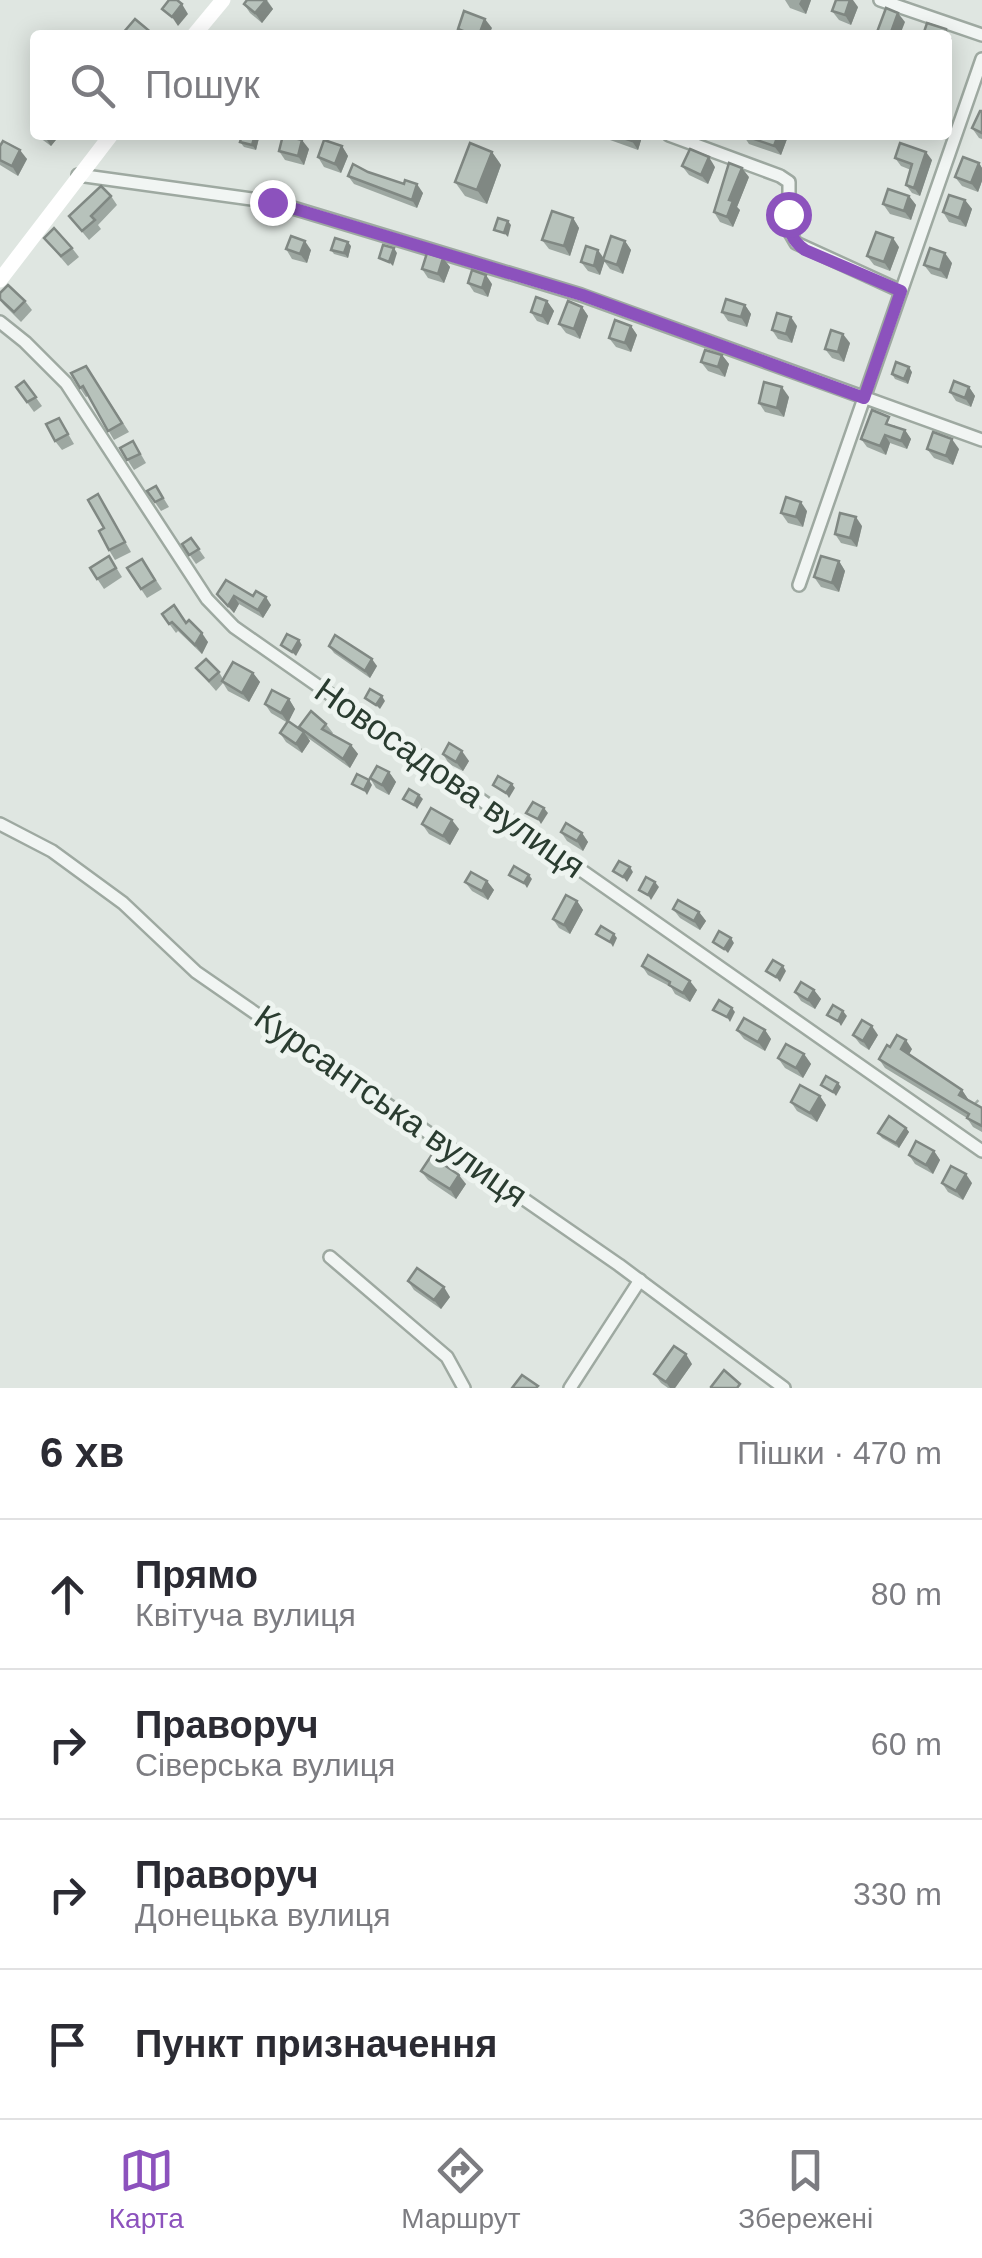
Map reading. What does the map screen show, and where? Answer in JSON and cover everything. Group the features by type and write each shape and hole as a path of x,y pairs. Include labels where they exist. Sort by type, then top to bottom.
{"main road":[{"path":"198,30 222,0"},
{"path":"0,280 108,140"}],"street":[{"path":"880,0 982,34"},
{"path":"799,585 982,58"},
{"path":"682,140 780,176 788,182 789,231 796,243 901,291"},
{"path":"78,175 272,202 582,295 982,440"},
{"name":"Новосадова вулиця","path":"0,322 66,383 207,599 234,626 982,1151"},
{"name":"Курсантська вулиця","path":"0,824 52,851 123,903 196,972 640,1280 784,1388"},
{"path":"330,1258 446,1358 464,1388"},
{"path":"570,1388 640,1280"}],"path":[{"path":"972,1107 982,1096"}],"building":[{"path":"169,0 182,4 172,17 162,9"},
{"path":"247,0 266,0 255,13 244,4"},
{"path":"836,0 850,0 845,15 832,11"},
{"path":"886,8 898,13 892,30 878,30"},
{"path":"464,11 485,19 481,30 458,29"},
{"path":"135,19 148,30 126,30"},
{"path":"927,23 946,29 946,30 925,30"},
{"path":"982,111 982,133 972,128"},
{"path":"282,140 302,140 298,156 279,151"},
{"path":"324,140 342,146 335,164 318,157"},
{"path":"3,141 20,150 12,166 0,160"},
{"path":"470,143 492,152 477,190 455,182"},
{"path":"900,143 926,152 914,188 906,185 912,164 895,158"},
{"path":"690,149 709,157 701,175 682,166"},
{"path":"963,157 979,163 971,183 955,177"},
{"path":"729,163 742,168 729,200 733,201 727,217 714,212"},
{"path":"353,164 404,184 405,180 417,184 412,200 348,176"},
{"path":"101,186 111,196 82,231 69,216"},
{"path":"888,189 909,196 904,211 883,204"},
{"path":"949,195 965,200 959,218 943,212"},
{"path":"552,211 573,218 564,246 542,240"},
{"path":"498,218 508,221 504,233 494,230"},
{"path":"54,228 72,248 61,256 44,238"},
{"path":"876,232 893,238 884,262 867,256"},
{"path":"291,236 305,241 300,254 286,249"},
{"path":"611,236 625,241 617,265 603,260"},
{"path":"335,238 348,242 344,253 331,250"},
{"path":"383,245 394,248 389,262 379,258"},
{"path":"586,246 598,250 594,266 581,262"},
{"path":"930,248 945,253 940,270 924,265"},
{"path":"427,253 443,258 438,274 422,269"},
{"path":"472,270 486,275 482,288 468,283"},
{"path":"8,285 25,301 14,312 0,299"},
{"path":"536,297 547,301 542,316 531,312"},
{"path":"726,299 745,305 741,317 722,312"},
{"path":"568,301 582,307 574,329 559,324"},
{"path":"777,313 791,317 786,334 772,330"},
{"path":"615,320 631,326 625,343 609,338"},
{"path":"831,330 843,334 838,352 825,349"},
{"path":"705,350 722,355 718,367 701,362"},
{"path":"896,362 909,367 904,379 892,374"},
{"path":"86,366 122,423 108,431 83,386 80,388 71,373"},
{"path":"24,381 36,397 27,402 16,387"},
{"path":"954,381 969,387 965,398 950,392"},
{"path":"764,382 782,387 777,408 759,403"},
{"path":"872,410 889,417 886,424 905,430 901,441 885,435 880,446 861,439"},
{"path":"59,418 68,434 55,441 46,424"},
{"path":"933,432 952,439 946,456 927,449"},
{"path":"133,441 140,454 127,460 120,448"},
{"path":"156,486 163,498 155,502 147,491"},
{"path":"98,494 125,542 109,550 99,531 104,528 88,500"},
{"path":"786,497 801,502 796,517 781,513"},
{"path":"840,513 856,517 850,538 835,534"},
{"path":"191,538 199,549 189,555 182,544"},
{"path":"109,556 116,568 97,579 90,568"},
{"path":"821,556 839,561 832,583 814,577"},
{"path":"142,559 155,580 141,589 127,568"},
{"path":"226,580 253,596 256,591 266,597 258,610 234,596 228,606 217,594"},
{"path":"174,605 186,623 189,620 202,633 195,645 162,614"},
{"path":"287,634 299,640 292,652 281,645"},
{"path":"335,635 372,659 365,671 329,646"},
{"path":"206,659 219,672 209,681 196,668"},
{"path":"233,662 253,673 242,693 222,681"},
{"path":"370,689 382,696 376,705 365,698"},
{"path":"272,690 289,699 281,713 265,704"},
{"path":"311,711 326,724 322,729 351,745 343,759 299,727"},
{"path":"288,721 304,732 296,744 280,733"},
{"path":"449,743 462,751 456,762 443,754"},
{"path":"377,766 389,772 382,785 370,778"},
{"path":"357,774 369,780 364,790 352,784"},
{"path":"498,776 512,784 506,793 493,785"},
{"path":"409,789 419,795 414,805 403,799"},
{"path":"533,802 544,808 538,819 526,813"},
{"path":"431,808 452,820 443,836 422,824"},
{"path":"566,823 582,833 577,841 561,832"},
{"path":"619,861 630,867 623,877 613,871"},
{"path":"514,866 529,875 524,883 509,875"},
{"path":"471,872 487,881 482,891 465,882"},
{"path":"646,877 655,882 648,895 639,890"},
{"path":"566,895 577,901 564,925 553,919"},
{"path":"678,900 699,912 694,921 673,909"},
{"path":"601,926 614,934 610,942 596,934"},
{"path":"719,931 731,938 724,949 713,942"},
{"path":"648,955 690,981 683,993 642,966"},
{"path":"773,960 783,966 776,977 766,971"},
{"path":"801,982 814,990 808,1000 795,992"},
{"path":"719,1000 732,1008 727,1017 713,1010"},
{"path":"833,1005 843,1011 838,1021 827,1015"},
{"path":"744,1018 765,1030 758,1042 737,1030"},
{"path":"862,1020 872,1026 863,1041 853,1035"},
{"path":"897,1035 906,1040 901,1049 962,1090 959,1095 982,1108 982,1126 879,1059"},
{"path":"786,1044 804,1054 796,1068 778,1058"},
{"path":"826,1076 838,1083 833,1092 821,1085"},
{"path":"800,1085 820,1096 810,1113 791,1102"},
{"path":"889,1116 906,1128 896,1143 878,1133"},
{"path":"916,1141 934,1151 926,1165 909,1155"},
{"path":"431,1156 459,1175 450,1189 421,1171"},
{"path":"951,1166 966,1174 956,1191 942,1183"},
{"path":"417,1268 444,1287 434,1300 408,1281"},
{"path":"674,1346 686,1354 666,1382 654,1374"},
{"path":"724,1370 740,1384 737,1388 711,1387"},
{"path":"522,1375 538,1386 512,1388"}],"route":[{"path":"272,202 582,295 864,398 901,291 805,250 789,231 788,214"}]}
